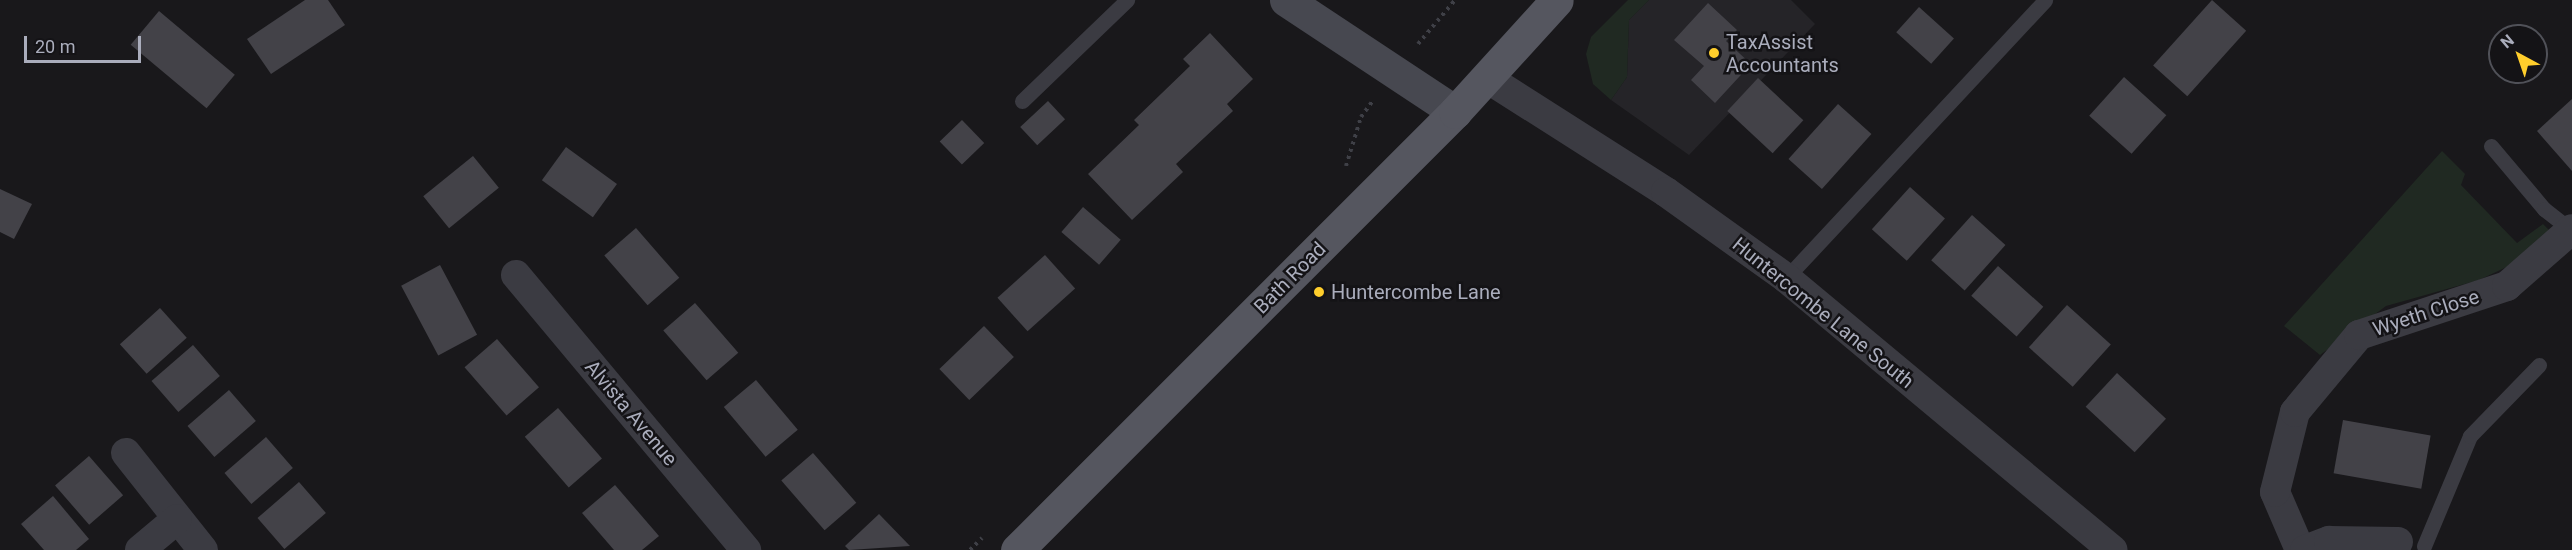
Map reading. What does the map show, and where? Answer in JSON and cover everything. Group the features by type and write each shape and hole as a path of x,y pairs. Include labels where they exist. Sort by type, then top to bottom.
{"main road":[{"name":"Bath Road","path":"1017,550 1455,112 1557,0"}],"street":[{"path":"1286,0 1455,112"},
{"name":"Huntercombe Lane South","path":"1487,78 1666,192 1786,278 2113,550"},
{"name":"Wyeth Close","path":"2300,550 2275,492 2295,412 2352,344 2359,336 2506,286 2572,230"},
{"name":"Alvista Avenue","path":"516,275 746,550"},
{"path":"126,453 203,550"},
{"path":"140,550 177,519"},
{"path":"2305,550 2329,541 2417,546"}],"lane":[{"path":"1022,102 1127,0"},
{"path":"1786,278 2045,0"},
{"path":"2491,146 2544,209 2572,230"},
{"path":"2417,546 2470,435 2539,365"}],"path":[{"path":"1342,174 1361,117 1394,73 1455,0"},
{"path":"970,550 987,533"}],"shaded area":[{"path":"1628,0 1649,0 1629,20 1627,77 1611,100 1593,84 1586,54 1591,37"},
{"path":"1649,0 1791,0 1815,24 1689,155 1611,100 1627,77 1629,20"},
{"path":"2442,151 2465,174 2461,185 2517,243 2543,224 2553,234 2530,256 2479,280 2386,306 2320,355 2284,326"}],"building":[{"path":"305,0 328,0 345,25 271,74 247,39"},
{"path":"2212,0 2246,31 2187,96 2153,65"},
{"name":"TaxAssist Accountants","path":"1708,3 1737,30 1726,41 1751,64 1715,103 1691,80 1704,66 1674,40"},
{"path":"1919,7 1954,38 1931,64 1896,32"},
{"path":"159,11 235,75 207,108 131,45"},
{"path":"1210,33 1253,79 1227,104 1233,111 1176,164 1183,172 1132,220 1088,174 1139,125 1134,120 1190,66 1183,59"},
{"path":"2124,77 2166,115 2132,154 2089,116"},
{"path":"1758,78 1803,120 1773,153 1727,111"},
{"path":"2572,99 2572,171 2537,131"},
{"path":"1048,101 1065,119 1037,145 1020,127"},
{"path":"1838,104 1871,134 1822,189 1788,159"},
{"path":"962,120 984,143 962,165 940,142"},
{"path":"566,147 617,184 593,217 542,180"},
{"path":"473,156 499,188 449,228 423,196"},
{"path":"1910,187 1945,218 1907,261 1872,229"},
{"path":"0,189 32,204 14,239 0,232"},
{"path":"1083,207 1121,240 1099,265 1061,232"},
{"path":"1972,215 2005,245 1965,290 1931,260"},
{"path":"636,228 679,278 648,305 604,256"},
{"path":"1045,255 1075,288 1028,331 997,298"},
{"path":"440,265 477,335 438,355 401,286"},
{"path":"1998,266 2043,307 2017,337 1971,296"},
{"path":"695,303 738,353 707,380 663,331"},
{"path":"2067,305 2111,344 2073,387 2029,347"},
{"path":"160,308 187,338 147,374 120,344"},
{"path":"984,326 1014,357 969,400 939,369"},
{"path":"497,339 539,387 507,416 465,367"},
{"path":"193,345 220,376 178,412 151,381"},
{"path":"2117,373 2166,419 2135,452 2086,407"},
{"path":"756,380 798,430 766,457 724,407"},
{"path":"229,390 256,421 214,457 187,426"},
{"path":"558,408 602,459 569,487 525,437"},
{"path":"2343,420 2431,435 2421,489 2334,473"},
{"path":"266,437 293,468 251,504 224,473"},
{"path":"813,453 856,503 825,530 781,481"},
{"path":"89,456 123,495 89,525 55,486"},
{"path":"299,482 326,513 284,549 257,518"},
{"path":"615,485 659,536 642,550 614,550 582,513"},
{"path":"53,496 89,539 76,550 44,550 21,524"},
{"path":"879,514 910,546 849,550 845,546"}],"place":[{"name":"TaxAssist Accountants","path":"1714,53"},
{"name":"Huntercombe Lane","path":"1319,292"}]}
